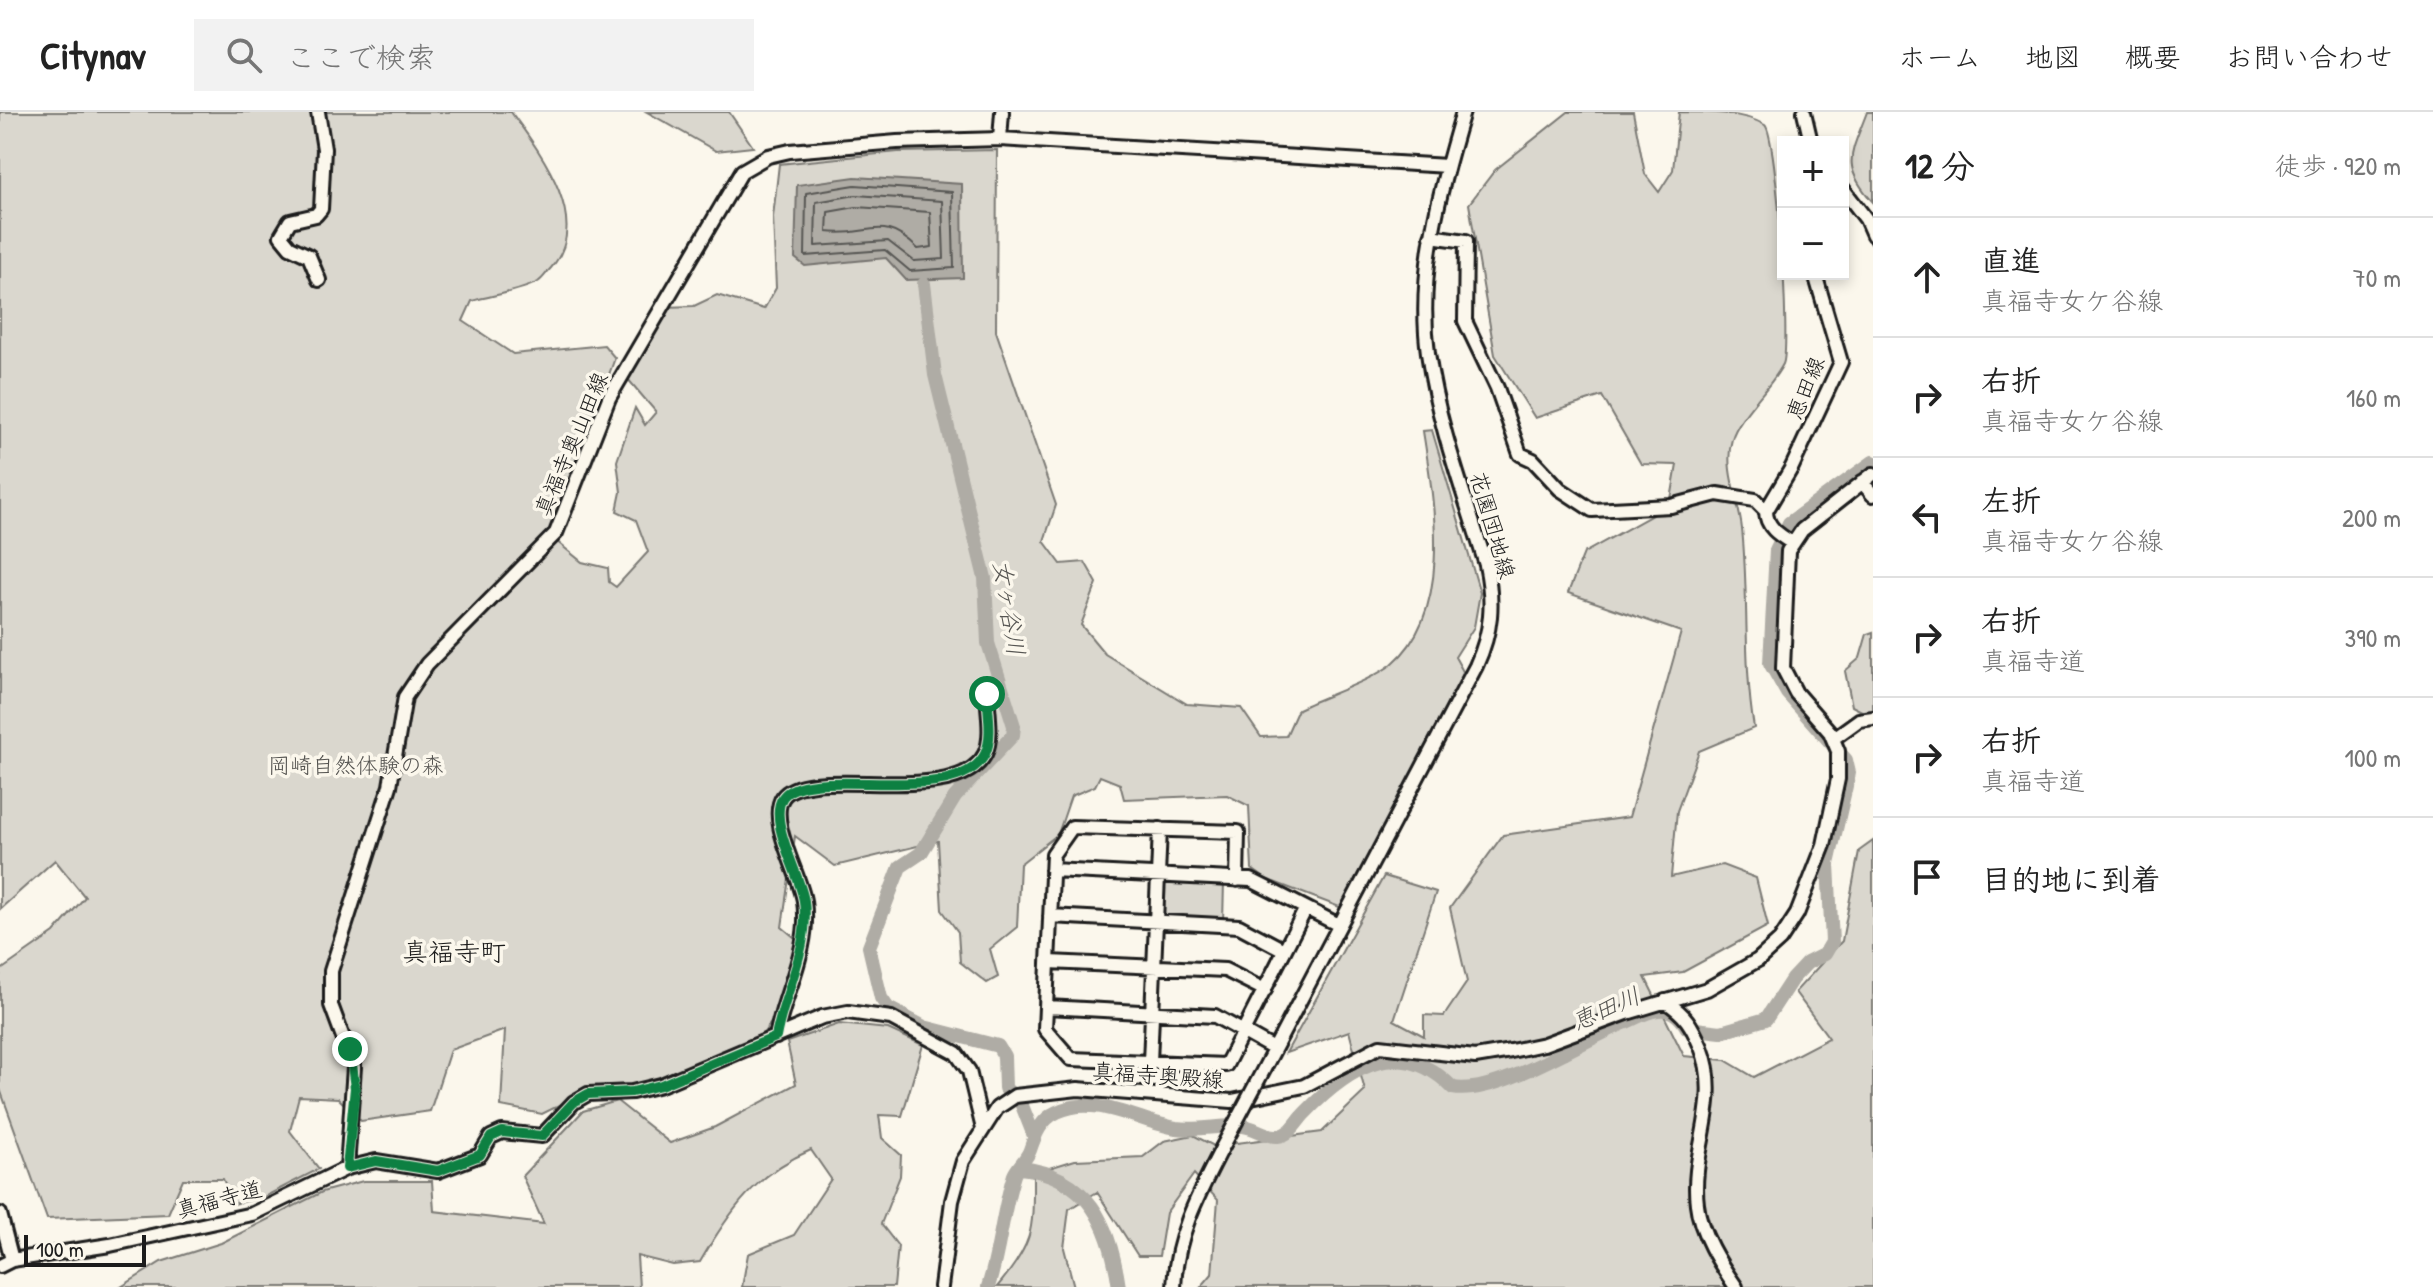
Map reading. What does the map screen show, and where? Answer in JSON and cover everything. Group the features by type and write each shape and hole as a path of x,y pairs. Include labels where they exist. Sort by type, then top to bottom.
{"street":[{"path":"318,112 324,149 321,209 308,218 290,221 281,236 290,247 309,256 319,280"},
{"path":"1000,139 1002,112"},
{"name":"花園団地線","path":"1174,1287 1188,1216 1337,924 1476,666 1492,621 1491,589 1486,565 1440,414 1428,350 1426,312 1431,236 1463,112"},
{"path":"1804,112 1810,136"},
{"name":"真福寺奥山田線","path":"347,1168 354,1067 331,1005 331,971 390,786 405,697 412,682 516,570 556,533 609,398 742,171 768,156 790,151 897,142 1000,139 1447,166"},
{"path":"1849,198 1873,235"},
{"path":"1431,236 1466,241 1465,321 1497,388 1516,449 1542,467 1560,489 1592,510 1671,506 1717,494 1755,500 1766,511 1767,521 1786,539 1783,668 1790,685 1821,718 1834,738 1859,720 1873,718"},
{"name":"恵田線","path":"1766,511 1792,467 1841,362 1817,280"},
{"path":"1786,539 1868,478 1873,495"},
{"path":"776,1037 782,1004 801,954 805,919 799,878 779,824 781,800 789,791 806,787 843,782 927,783 969,770 980,761 987,748 987,694"},
{"name":"真福寺奥殿線","path":"941,1287 952,1201 963,1161 1002,1103 1020,1093 1078,1089 1232,1101 1304,1086 1380,1046 1475,1057 1544,1044 1707,989 1745,971 1790,927 1824,845 1838,779 1834,738"},
{"path":"1237,880 1238,832 1072,827 1053,854 1045,1029 1071,1059 1226,1065 1305,910"},
{"path":"1150,1062 1160,829"},
{"path":"1052,870 1251,880 1337,924"},
{"path":"1050,916 1239,926 1284,950"},
{"path":"1049,962 1225,970 1265,990"},
{"path":"1665,1001 1688,1016 1705,1057 1711,1103 1696,1201 1703,1227 1736,1287"},
{"path":"1047,1007 1215,1016 1274,1049"},
{"path":"776,1037 822,1017 848,1012 891,1018 956,1053 969,1071 983,1129"},
{"name":"真福寺道","path":"0,1266 12,1260 110,1245 252,1214 347,1168 376,1161 438,1171 480,1155 491,1137 502,1132 542,1136 574,1102 588,1094 632,1092 661,1085 776,1037"},
{"path":"0,1214 12,1260"}],"green space":[{"name":"岡崎自然体験の森","path":"0,112 511,112 558,187 567,229 563,249 540,281 472,301 463,321 513,354 604,345 615,358 550,536 582,562 608,568 609,582 616,587 648,552 636,520 617,511 621,492 617,461 635,408 645,425 656,412 627,378 664,307 694,306 717,295 764,309 776,288 773,217 779,164 898,152 997,150 996,331 1056,505 1044,541 1061,564 1085,562 1097,583 1081,625 1105,654 1187,704 1241,708 1261,737 1286,736 1298,709 1360,682 1392,664 1412,642 1425,615 1432,586 1434,522 1423,431 1432,430 1480,593 1474,627 1455,657 1465,675 1342,908 1266,879 1252,869 1249,806 1227,795 1124,799 1120,784 1100,776 1095,786 1071,796 1058,834 1020,864 1017,927 990,949 998,977 987,983 960,962 958,932 942,910 938,841 835,866 795,836 782,927 800,942 772,1021 758,1041 643,1084 588,1091 542,1114 501,1106 505,1030 450,1050 430,1111 361,1121 338,1098 299,1096 290,1131 319,1169 264,1197 233,1204 223,1179 183,1179 168,1214 47,1219 0,1089 0,976 1,970 54,933 85,897 55,860 0,909"},
{"path":"647,112 729,112 753,147 716,151"},
{"path":"1568,112 1633,112 1645,174 1659,192 1673,170 1679,112 1746,117 1765,125 1770,138 1777,194 1777,280 1783,280 1785,350 1778,373 1736,430 1729,462 1742,529 1748,678 1754,728 1699,751 1677,811 1671,877 1722,865 1756,878 1768,926 1683,972 1645,977 1684,1056 1725,1060 1754,1077 1829,1038 1795,992 1842,941 1859,851 1873,841 1873,1287 1201,1287 1212,1274 1218,1200 1194,1174 1166,1213 1159,1256 1138,1256 1097,1192 1069,1209 1064,1248 1074,1287 997,1287 1019,1258 1029,1234 1033,1173 1075,1160 1143,1157 1164,1141 1193,1135 1214,1146 1322,1132 1365,1091 1349,1031 1286,1053 1384,876 1436,892 1394,1020 1424,1036 1424,1015 1444,1016 1467,982 1450,908 1503,835 1629,817 1681,632 1568,593 1584,553 1670,505 1677,465 1641,464 1602,396 1535,418 1495,355 1469,204 1495,170"},
{"path":"1867,112 1873,112 1873,202 1852,169 1853,150"},
{"path":"1873,632 1873,717 1852,706 1845,671 1860,658 1867,634"},
{"path":"1162,878 1224,882 1223,923 1160,920"},
{"path":"839,1024 888,1029 923,1045 902,1116 879,1115 882,1138 901,1155 900,1176 881,1224 898,1246 894,1287 742,1287 748,1254 794,1235 831,1179 811,1150 759,1182 733,1211 700,1262 673,1265 637,1256 639,1287 121,1287 161,1262 221,1243 322,1192 363,1181 432,1181 434,1211 544,1224 522,1176 583,1111 617,1101 670,1143 715,1127 796,1084 787,1042"}],"water":[{"path":"855,177 962,184 963,278 906,280 886,258 805,266 795,258 797,185"}],"waterway":[{"name":"女ヶ谷川","path":"924,284 935,375 985,578 988,643 1014,726 1013,735 955,797 921,853 900,867 869,947 881,998 888,1008 924,1027 998,1046 1004,1056 1005,1088 1021,1103 1034,1136"},
{"name":"恵田川","path":"988,1287 1014,1175 1029,1153 1039,1128 1057,1112 1072,1107 1102,1107 1176,1128 1243,1126 1278,1136 1290,1131 1322,1096 1340,1082 1376,1063 1395,1060 1414,1063 1434,1072 1453,1088 1471,1088 1515,1076 1654,1011 1672,1012 1687,1028 1721,1032 1766,1019 1792,979 1807,963 1825,954 1832,942 1828,864 1849,773 1846,760 1787,693 1770,663 1776,550 1789,523 1873,462"},
{"path":"1020,1168 1063,1181 1079,1192 1092,1207 1109,1243 1119,1287"}],"district":[{"name":"真福寺町","path":"454,952"}],"route":[{"path":"350,1049 355,1088 350,1110 347,1168 376,1161 438,1171 480,1155 491,1137 502,1132 542,1136 574,1102 588,1094 632,1092 661,1085 776,1037 782,1004 801,954 805,919 799,878 779,824 781,800 789,791 806,787 843,782 927,783 950,779 969,770 980,761 987,748 987,694"}]}
